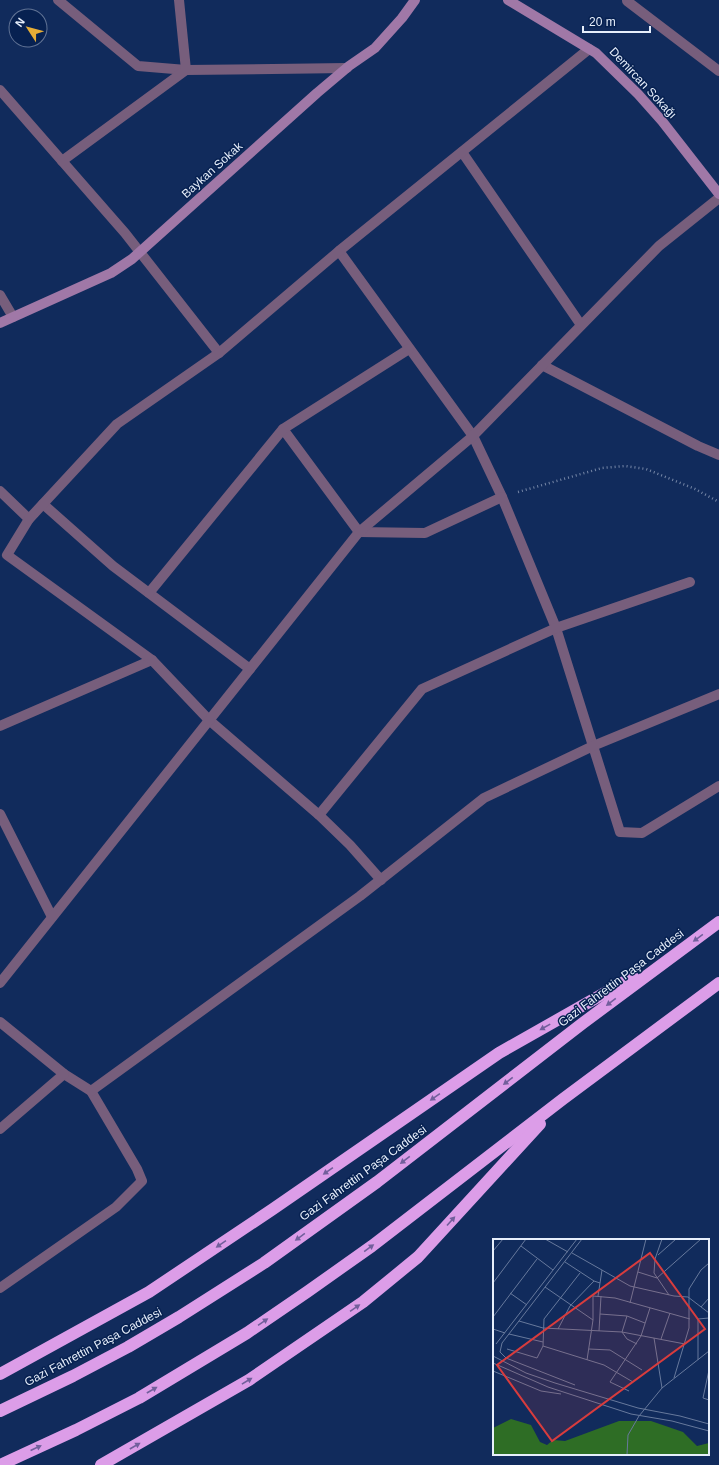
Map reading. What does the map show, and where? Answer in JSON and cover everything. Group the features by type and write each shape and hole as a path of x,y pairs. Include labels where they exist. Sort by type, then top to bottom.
{"highway":[{"name":"Gazi Fahrettin Paşa Caddesi","path":"0,1411 74,1376 128,1347 179,1317 264,1263 378,1182 531,1063 719,922"},
{"path":"0,1374 149,1292 273,1210 499,1053 676,953"},
{"path":"0,1465 76,1430 139,1398 247,1333 372,1246 563,1099 719,983"},
{"path":"101,1465 249,1380 363,1302 418,1257 563,1099"}],"street":[{"path":"58,0 138,66 186,70 347,68"},
{"path":"179,0 186,70"},
{"name":"Baykan Sokak","path":"0,323 111,273 140,252 282,124 347,68 375,48 402,18 415,0"},
{"name":"Demircan Sokağı","path":"508,0 596,53 610,65 658,116 719,194"},
{"path":"627,0 719,71"},
{"path":"381,880 350,845 319,815 209,720 152,660 7,555 29,519 117,424 219,354 339,251 589,49"},
{"path":"62,161 186,70"},
{"path":"0,90 140,252 219,354"},
{"path":"462,152 581,325"},
{"path":"0,983 359,532 473,436 659,246 719,198"},
{"path":"339,251 473,436 502,497 556,628 620,832 642,833 719,786"},
{"path":"0,295 14,316"},
{"path":"149,592 283,429 409,349"},
{"path":"542,365 698,446 719,455"},
{"path":"283,429 359,532"},
{"path":"0,491 29,519"},
{"path":"359,532 425,533 502,497"},
{"path":"43,504 113,566 250,669"},
{"path":"319,815 422,689 556,628 690,582"},
{"path":"0,726 152,660"},
{"path":"91,1091 360,896 484,798 593,746 719,694"},
{"path":"0,814 52,917"},
{"path":"0,1022 64,1074 91,1091 137,1169 142,1181 116,1207 0,1288"},
{"path":"0,1129 64,1074"}],"path":[{"path":"502,497 602,468 625,466 646,469 695,489 719,502"}]}
